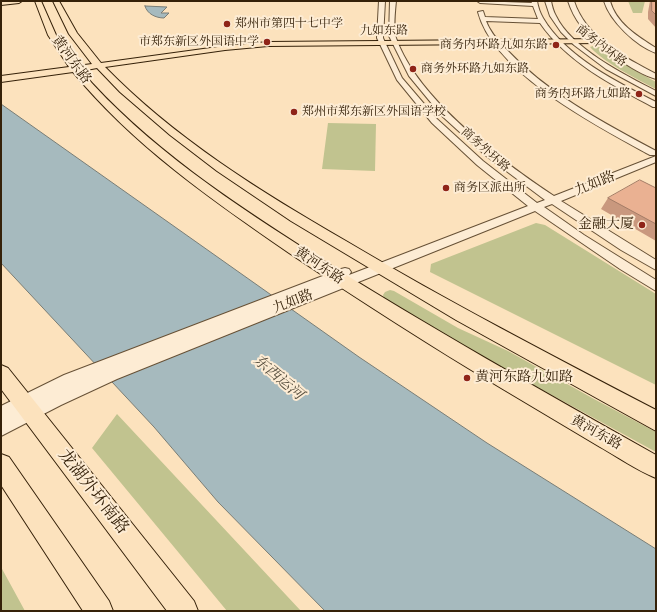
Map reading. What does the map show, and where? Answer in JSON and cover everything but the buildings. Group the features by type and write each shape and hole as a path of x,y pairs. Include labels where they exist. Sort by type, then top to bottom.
{"main road":[{"path":"1,3 19,1"},
{"name":"黄河东路","path":"38,1 51,34 74,68 114,110 176,166 249,220 340,279 460,354 656,467"},
{"name":"黄河东路","path":"56,1 71,30 97,64 137,103 201,155 274,205 375,265 480,326 656,421"},
{"name":"九如东路","path":"1,78 97,64 252,45 600,40"},
{"name":"龙湖外环南路","path":"1,374 184,611"},
{"path":"1,465 100,611"}],"street":[{"name":"商务外环路","path":"382,1 379,20 382,42 388,61 427,113 478,162 533,204 656,286"},
{"name":"商务外环路","path":"393,1 390,20 394,42 398,53 410,72 443,111 495,158 548,198 656,266"},
{"path":"655,155 558,96 523,69 496,41 483,18 480,1 534,3 541,21 558,41 590,67 656,105"},
{"name":"商务内环路","path":"548,1 553,17 574,40 606,65 656,94"},
{"name":"商务内环路","path":"571,1 578,18 600,40 632,63 656,77"},
{"path":"607,1 609,9 616,19 632,34 656,51"},
{"path":"612,1 614,10 621,19 656,47"},
{"path":"483,18 541,21"},
{"name":"九如路","path":"1,414 27,407 74,384 655,155"},
{"name":"九如路","path":"1,428 27,407"}],"green space":[{"path":"628,1 645,1 642,13 633,13"},
{"path":"590,47 599,47 656,82 656,89 612,65"},
{"path":"328,123 376,124 375,171 322,169"},
{"path":"536,223 545,225 656,294 656,385 430,272 431,264"},
{"path":"390,290 458,328 508,351 656,432 656,452 495,364 384,298 383,295 385,292"},
{"path":"117,414 301,611 227,611 92,448"},
{"path":"1,567 25,611 1,611"}],"water":[{"path":"145,6 167,7 161,13 169,13 164,18 158,17 152,15"},
{"name":"东西运河","path":"1,104 359,357 487,443 656,549 656,611 325,611 218,502 154,427 1,263"}],"place":[{"name":"郑州市第四十七中学","path":"227,24"},
{"name":"市郑东新区外国语中学","path":"267,42"},
{"name":"商务内环路九如东路","path":"556,45"},
{"name":"商务外环路九如东路","path":"413,69"},
{"name":"商务内环路九如路","path":"639,94"},
{"name":"郑州市郑东新区外国语学校","path":"294,112"},
{"name":"商务区派出所","path":"446,188"},
{"name":"金融大厦","path":"642,225"},
{"name":"黄河东路九如路","path":"467,378"}]}
